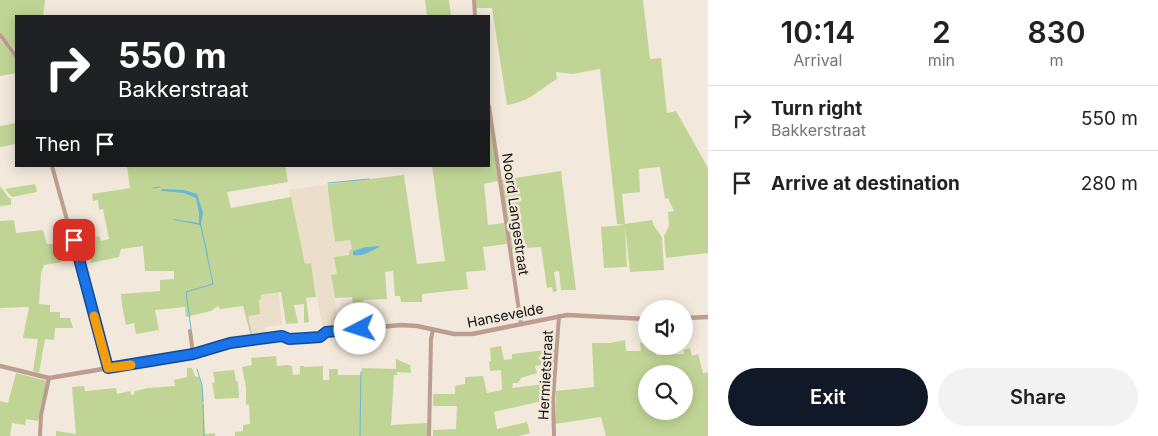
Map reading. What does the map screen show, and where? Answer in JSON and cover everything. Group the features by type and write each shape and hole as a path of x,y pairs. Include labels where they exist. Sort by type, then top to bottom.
{"street":[{"path":"474,0 475,15"},
{"path":"0,35 15,55"},
{"name":"Noord Langestraat","path":"490,113 520,324"},
{"path":"52,167 108,368"},
{"name":"Hansevelde","path":"49,378 193,354 237,342 282,336 289,339 320,337 326,332 397,326 417,326 454,334 472,334 559,316 638,319"},
{"name":"Hermietstraat","path":"554,436 553,399 559,316"},
{"path":"693,318 708,317"},
{"path":"429,436 431,339 433,330"},
{"path":"190,332 193,354"},
{"path":"0,366 49,378 41,414 40,436"}],"shaded area":[{"path":"328,184 335,242 350,240 352,250 337,274 331,276 339,328 323,330 311,264 305,265 289,190"},
{"path":"279,293 282,325 265,327 266,335 253,337 248,316 260,313 259,300 261,295"}],"green space":[{"path":"0,0 45,0 43,15 15,15 15,50 0,33"},
{"path":"425,0 449,0 451,15 427,15"},
{"path":"475,0 643,0 650,59 661,58 667,113 676,111 708,168 708,253 666,258 664,236 669,226 668,212 674,211 668,198 665,199 660,167 639,169 640,192 622,194 625,224 652,220 662,237 664,270 630,272 625,226 627,267 604,268 601,227 625,225 617,224 600,69 572,74 556,72 557,79 534,95 507,105 492,8 476,8"},
{"path":"0,39 15,58 15,73 0,76"},
{"path":"15,123 15,144 0,147 0,126"},
{"path":"490,124 498,181 484,184 488,225 504,223 507,244 483,247 486,270 466,272 468,289 422,294 422,302 401,302 400,296 395,296 393,271 385,272 387,299 363,300 364,312 354,313 352,297 335,298 331,275 337,274 334,257 349,255 349,251 352,249 350,240 335,242 328,184 404,175 417,264 445,261 432,167 490,167"},
{"path":"127,167 285,167 288,182 227,192 231,208 291,197 305,264 311,263 316,297 306,298 309,322 304,323 304,304 294,305 298,323 286,324 281,292 261,295 259,300 260,314 248,316 253,337 251,337 243,306 220,309 218,306 211,311 186,317 185,307 155,310 159,330 136,334 134,323 126,325 121,294 160,291 160,280 174,279 174,271 145,271 143,246 121,249 119,257 91,263 86,239 99,236 101,241 109,239 103,209 99,210 98,200 93,201 92,194 130,188"},
{"path":"561,171 576,290 561,290 559,271 554,272 557,291 553,292 552,287 547,288 541,247 512,249 501,180"},
{"path":"35,184 37,192 12,197 5,189"},
{"path":"0,186 11,198 11,205 0,206"},
{"path":"14,220 16,233 43,230 47,244 60,244 62,262 44,265 41,273 39,304 50,305 50,312 60,312 60,318 70,318 73,328 55,328 54,340 45,339 39,373 33,371 38,339 23,338 29,307 0,308 0,221"},
{"path":"625,340 626,351 638,351 638,355 692,356 698,354 703,373 708,372 708,436 606,436 601,417 555,424 556,391 594,387 592,343 610,343"},
{"path":"501,346 504,360 512,359 512,354 555,349 554,363 535,366 537,373 521,378 518,383 513,383 512,388 552,383 551,399 494,412 497,429 527,422 530,433 519,436 433,436 433,430 456,429 457,406 433,406 433,394 455,394 455,386 465,384 465,377 483,376 487,393 502,390 501,370 490,371 489,362 491,361 490,348"},
{"path":"276,356 277,366 292,366 293,375 300,374 300,366 323,366 323,380 329,380 329,369 338,369 338,375 361,375 362,368 396,369 396,359 410,365 411,373 397,372 397,375 394,375 391,425 428,423 428,436 235,436 235,432 243,431 243,425 250,424 249,405 246,404 246,388 242,367 252,365 251,358"},
{"path":"187,368 192,368 195,376 199,377 203,391 205,434 215,433 215,436 56,436 56,431 76,434 72,387 84,386 85,391 116,388 117,394 130,391 131,395 133,395 135,391 148,388 175,386 174,380 187,377"},
{"path":"234,370 236,381 238,382 239,398 215,399 212,383 215,382 213,372"},
{"path":"16,373 47,381 38,421 26,419 25,425 12,423 10,436 0,436 0,401 8,403"}],"water":[{"path":"162,189 184,190 197,194 203,213 201,224 207,256 200,225 173,219 199,223 196,198 184,193 161,191"},
{"path":"380,246 371,252 353,255 353,251 366,247"}],"waterway":[{"path":"328,183 369,179"},
{"path":"153,188 160,187"},
{"path":"191,329 186,292 213,284 207,255"},
{"path":"197,369 202,385 203,402"},
{"path":"360,436 361,372"},
{"path":"203,404 204,436"}],"slow traffic":[{"path":"94,316 108,368 131,365"}],"route":[{"path":"74,240 108,368 193,354 230,343 253,339 282,336 289,339 320,337 326,332 360,329"}]}
